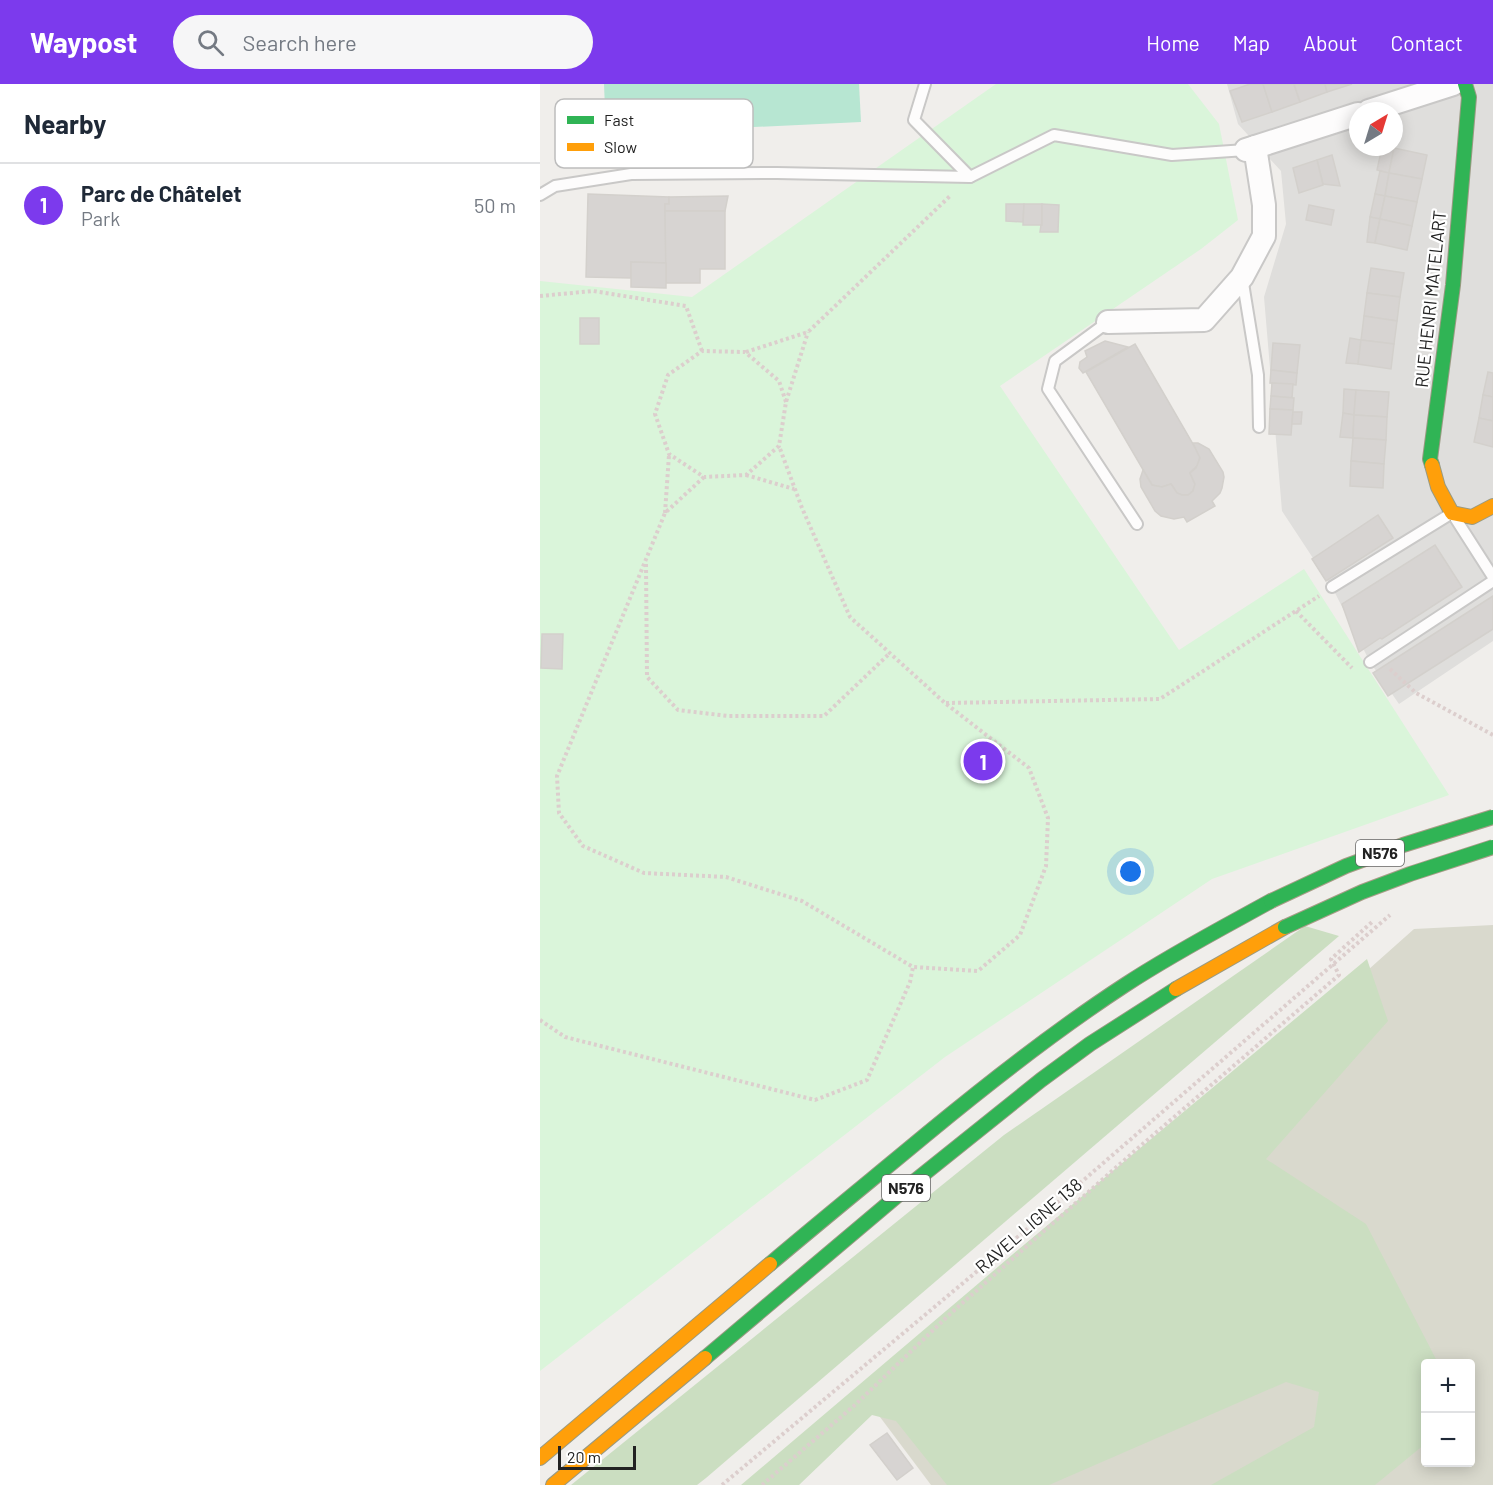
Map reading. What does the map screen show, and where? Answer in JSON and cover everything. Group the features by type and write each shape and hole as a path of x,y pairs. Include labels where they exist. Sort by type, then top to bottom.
{"main road":[{"name":"RUE HENRI MATELART","path":"1452,513 1438,488 1430,459 1454,285 1469,97 1465,84"},
{"path":"1452,513 1472,517 1493,506"},
{"name":"N576","path":"540,1458 871,1179 1020,1060 1123,986 1271,901 1346,866 1403,845 1493,817"},
{"name":"N576","path":"553,1485 910,1185 1041,1080 1090,1044 1185,982 1285,927 1362,892 1493,847"}],"street":[{"path":"1396,102 1453,84"},
{"path":"1108,322 1204,320 1242,277 1264,236 1264,205 1251,149 1349,117"}],"lane":[{"path":"925,84 914,120 970,177"},
{"path":"540,195 555,186 631,174 777,173 970,177 1054,135 1172,155 1251,149"},
{"path":"1242,277 1258,375 1259,427"},
{"path":"1108,322 1055,361 1048,389 1137,524"},
{"path":"1332,587 1452,513 1493,579 1373,659"}],"path":[{"path":"808,332 786,402 779,446 850,617 945,703 1029,768 1048,818 1046,866 1020,935 978,971 913,967 802,901 726,877 644,873 583,846 559,813 557,776 665,513 669,454 655,414 668,375 702,351 745,352 808,332 970,177"},
{"path":"540,296 593,291 686,306 702,351"},
{"path":"745,352 778,381 786,402"},
{"path":"746,475 779,446"},
{"path":"669,454 704,477 746,475 795,489"},
{"path":"665,513 704,477"},
{"path":"646,560 647,677 678,710 728,716 825,716 890,653"},
{"path":"945,703 1160,699 1332,587"},
{"path":"1296,611 1355,671 1373,659 1416,693 1493,735"},
{"name":"RAVEL LIGNE 138","path":"722,1485 1012,1242 1333,963 1339,975 950,1314 856,1404 762,1485"},
{"path":"540,1020 565,1037 815,1100 867,1080 910,982 913,967"}],"shaded area":[{"path":"1227,84 1493,84 1493,641 1399,704 1370,662 1332,587 1282,511 1264,297 1286,224 1281,171 1238,124"},
{"path":"1493,925 1493,1485 931,1485 877,1413 1140,1173 1414,929"}],"green space":[{"path":"604,84 859,84 861,122 753,127 753,99 605,99"},
{"path":"996,84 1188,84 1219,124 1238,220 1201,249 1000,386 1179,650 1304,569 1449,795 1212,879 945,1057 540,1371 540,281 692,297"},
{"path":"1305,926 1339,936 697,1485 571,1485 1004,1135"},
{"path":"1367,959 1388,1021 1266,1159 1366,1224 1436,1359 1421,1359 1421,1447 1375,1485 1211,1485 1314,1427 1319,1392 1286,1382 1049,1485 947,1485 896,1421 872,1415 799,1485 741,1485 1019,1249"}],"building":[{"path":"1250,84 1263,84 1272,112 1242,122 1230,91"},
{"path":"1263,84 1294,84 1300,102 1272,112"},
{"path":"1294,84 1325,84 1327,92 1300,102"},
{"path":"1325,84 1352,84 1327,92"},
{"path":"1403,150 1427,155 1422,179 1389,173 1392,156 1403,156"},
{"path":"1332,155 1340,186 1323,184 1317,160"},
{"path":"1380,156 1393,156 1389,173 1377,170"},
{"path":"1317,160 1323,185 1299,193 1293,168"},
{"path":"1380,171 1389,173 1385,196 1375,194"},
{"path":"1389,173 1422,179 1417,202 1385,196"},
{"path":"588,194 669,197 669,204 665,204 666,263 631,262 631,278 586,277"},
{"path":"1375,194 1385,196 1380,219 1370,217"},
{"path":"728,196 725,211 665,211 665,204 669,204 669,197"},
{"path":"1385,196 1417,202 1412,226 1380,219"},
{"path":"1006,204 1024,204 1023,222 1006,221"},
{"path":"1024,204 1042,204 1042,225 1023,225"},
{"path":"1042,204 1059,205 1058,232 1040,232"},
{"path":"1309,205 1334,210 1331,225 1306,220"},
{"path":"665,211 725,211 725,269 700,269 700,283 666,283"},
{"path":"1370,217 1380,219 1375,243 1367,242"},
{"path":"1380,219 1412,226 1407,250 1375,243"},
{"path":"631,262 666,263 666,288 631,287"},
{"path":"1371,268 1404,273 1400,297 1367,293"},
{"path":"1367,293 1400,297 1397,321 1364,316"},
{"path":"1364,316 1397,321 1394,344 1361,340"},
{"path":"580,318 599,318 599,344 580,344"},
{"path":"1350,338 1361,340 1358,364 1346,363"},
{"path":"1361,340 1394,344 1391,369 1358,364"},
{"path":"1105,341 1128,347 1083,373 1079,368 1080,362 1087,357 1085,351"},
{"path":"1273,343 1300,345 1297,373 1271,370"},
{"path":"1135,344 1200,456 1198,465 1190,473 1195,484 1193,491 1188,495 1177,493 1171,484 1162,487 1152,485 1086,372"},
{"path":"1271,370 1297,373 1296,385 1270,383"},
{"path":"1488,372 1493,373 1493,397 1483,395"},
{"path":"1272,383 1293,384 1292,398 1271,396"},
{"path":"1344,389 1356,390 1354,415 1343,413"},
{"path":"1356,390 1389,392 1387,417 1354,415"},
{"path":"1483,395 1493,397 1493,421 1479,418"},
{"path":"1271,396 1294,398 1293,410 1270,409"},
{"path":"1270,409 1293,410 1291,435 1269,434"},
{"path":"1293,412 1302,412 1301,424 1292,424"},
{"path":"1343,413 1354,415 1353,438 1340,437"},
{"path":"1354,415 1387,417 1386,440 1353,438"},
{"path":"1479,418 1493,421 1493,447 1474,442"},
{"path":"1353,438 1386,440 1384,464 1351,461"},
{"path":"1193,443 1209,449 1223,472 1222,488 1212,501 1215,506 1187,522 1184,517 1174,519 1161,516 1155,511 1141,487 1140,479 1143,470 1152,485 1162,487 1171,484 1177,493 1188,495 1193,491 1195,484 1190,473 1196,468 1200,458"},
{"path":"1351,461 1384,464 1383,488 1350,486"},
{"path":"1378,515 1393,538 1326,581 1312,559"},
{"path":"1435,545 1462,587 1359,652 1342,604"},
{"path":"1493,596 1493,629 1388,696 1373,673"},
{"path":"542,634 563,634 562,669 541,668"},
{"path":"887,1433 913,1468 897,1480 870,1445"}],"traffic: fast":[{"path":"1432,465 1430,459 1453,285 1469,97 1465,84"},
{"path":"1271,901 1346,866 1403,845 1493,817"},
{"path":"1285,927 1362,892 1493,847"},
{"path":"770,1264 1000,1075 1049,1038 1143,974 1271,901"},
{"path":"705,1358 910,1185 1041,1080 1090,1044 1176,989"}],"traffic: slow":[{"path":"1432,465 1438,487 1452,513 1472,517 1493,506"},
{"path":"1176,989 1285,927"},
{"path":"540,1458 770,1264"},
{"path":"553,1485 705,1358"}],"place":[{"name":"Parc de Châtelet","path":"983,761"}]}
